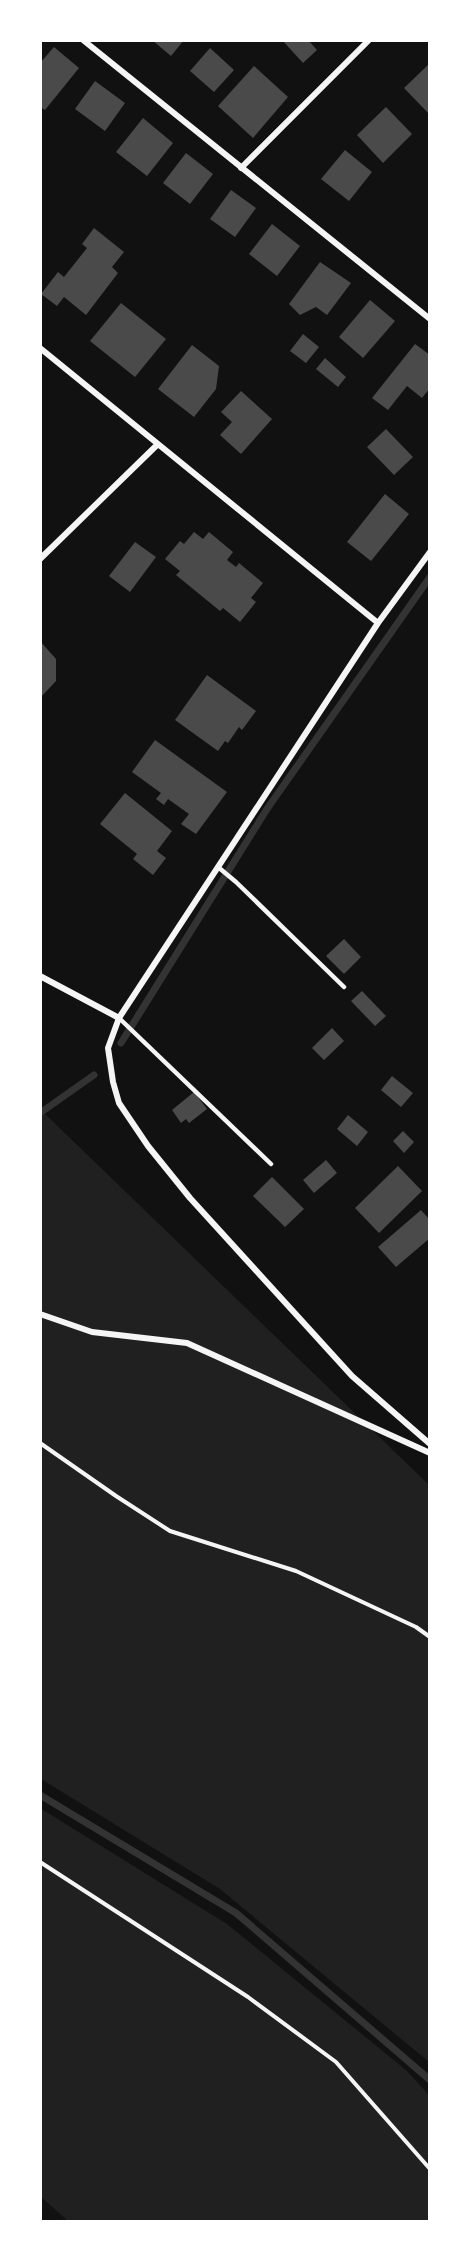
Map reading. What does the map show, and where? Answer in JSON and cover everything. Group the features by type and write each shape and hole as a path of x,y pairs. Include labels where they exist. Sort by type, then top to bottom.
{"street":[{"path":"83,40 429,319"},
{"path":"241,168 369,40"},
{"path":"40,348 378,623"},
{"path":"40,559 158,444"},
{"path":"429,552 378,623 119,1018 108,1048 118,1103 148,1146 190,1198 352,1376 429,1444"},
{"path":"40,976 119,1018"},
{"path":"40,1314 92,1332 187,1343 429,1453"}],"lane":[{"path":"218,867 344,987"},
{"path":"119,1018 271,1164"}],"path":[{"path":"40,1443 171,1531 296,1572 416,1627 429,1637"},
{"path":"40,1862 248,1997 336,2062 429,2169"}],"shaded area":[{"path":"40,1109 428,1484 429,1482 429,2062 220,1889 41,1779"},
{"path":"40,1808 227,1924 406,2070 429,2095 429,2221 68,2221 41,2197"}],"building":[{"path":"152,40 184,40 171,56"},
{"path":"282,40 308,40 317,50 303,63"},
{"path":"54,47 79,68 45,110 40,107 40,63"},
{"path":"210,48 234,70 214,92 190,71"},
{"path":"430,63 430,115 404,88"},
{"path":"254,66 288,97 253,138 218,106"},
{"path":"95,81 125,103 105,131 75,109"},
{"path":"386,107 412,134 383,163 357,135"},
{"path":"143,118 173,143 147,176 116,152"},
{"path":"345,150 372,172 349,201 321,179"},
{"path":"186,153 213,174 190,204 163,183"},
{"path":"231,190 256,208 235,237 210,219"},
{"path":"272,224 300,246 277,276 249,254"},
{"path":"94,228 124,252 112,267 118,273 86,315 64,297 57,306 41,294 58,272 64,277 87,248 82,244"},
{"path":"320,262 351,283 327,315 316,307 300,315 289,304"},
{"path":"370,300 395,321 363,358 339,337"},
{"path":"121,303 166,339 135,377 90,341"},
{"path":"303,334 319,347 306,363 290,351"},
{"path":"415,344 430,355 430,388 422,398 407,386 388,410 372,398"},
{"path":"192,345 219,366 216,389 194,417 158,389"},
{"path":"325,358 346,377 338,387 316,369"},
{"path":"241,391 272,419 241,454 220,435 232,422 221,412"},
{"path":"386,429 413,457 394,475 367,447"},
{"path":"385,494 409,514 371,561 347,542"},
{"path":"194,532 203,539 209,532 233,552 227,560 236,567 239,563 263,583 251,598 256,602 240,622 223,608 220,611 176,575 180,571 165,559 180,541 184,544"},
{"path":"135,542 156,557 130,592 109,576"},
{"path":"40,641 56,659 56,681 40,698"},
{"path":"207,675 256,711 242,730 239,727 228,743 225,741 218,751 175,720"},
{"path":"155,740 227,792 196,834 181,824 189,814 168,799 164,805 156,799 161,793 132,772"},
{"path":"125,793 172,831 157,851 166,858 153,875 133,859 137,854 100,824"},
{"path":"344,939 361,957 344,974 326,956"},
{"path":"362,991 386,1016 375,1026 351,1001"},
{"path":"332,1028 344,1041 324,1060 312,1048"},
{"path":"392,1076 413,1093 401,1107 381,1090"},
{"path":"194,1092 207,1109 189,1123 186,1119 181,1123 172,1110"},
{"path":"348,1115 368,1132 357,1146 337,1129"},
{"path":"403,1131 414,1142 404,1153 393,1141"},
{"path":"326,1160 337,1173 314,1193 303,1180"},
{"path":"398,1166 422,1191 379,1233 355,1208"},
{"path":"272,1177 304,1209 285,1227 253,1196"},
{"path":"421,1210 430,1220 430,1238 396,1267 378,1247"}],"waterway":[{"path":"121,1043 267,809 430,577"},
{"path":"40,1113 94,1075"},
{"path":"40,1795 236,1913 430,2080"}]}
